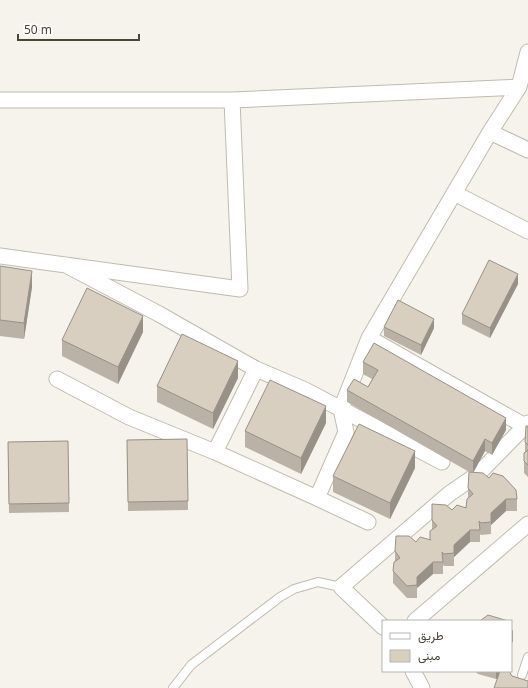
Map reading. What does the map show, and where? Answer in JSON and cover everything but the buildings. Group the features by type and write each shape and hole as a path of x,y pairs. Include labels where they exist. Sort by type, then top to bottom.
{"street":[{"path":"317,498 346,432 341,409 369,338 490,132 519,87 528,52"},
{"path":"0,100 232,100 519,87"},
{"path":"0,256 240,289 232,100"},
{"path":"490,132 528,150"},
{"path":"454,193 528,231"},
{"path":"66,265 159,314 256,369 304,390 442,462"},
{"path":"369,338 527,425 478,474 449,494 341,587 382,626"},
{"path":"215,452 256,369"},
{"path":"57,379 129,417 215,452 368,522"},
{"path":"417,620 528,524"},
{"path":"414,672 422,688"}],"lane":[{"path":"173,688 191,665 280,597 294,589 318,582 341,587"},
{"path":"522,675 528,657"}]}
